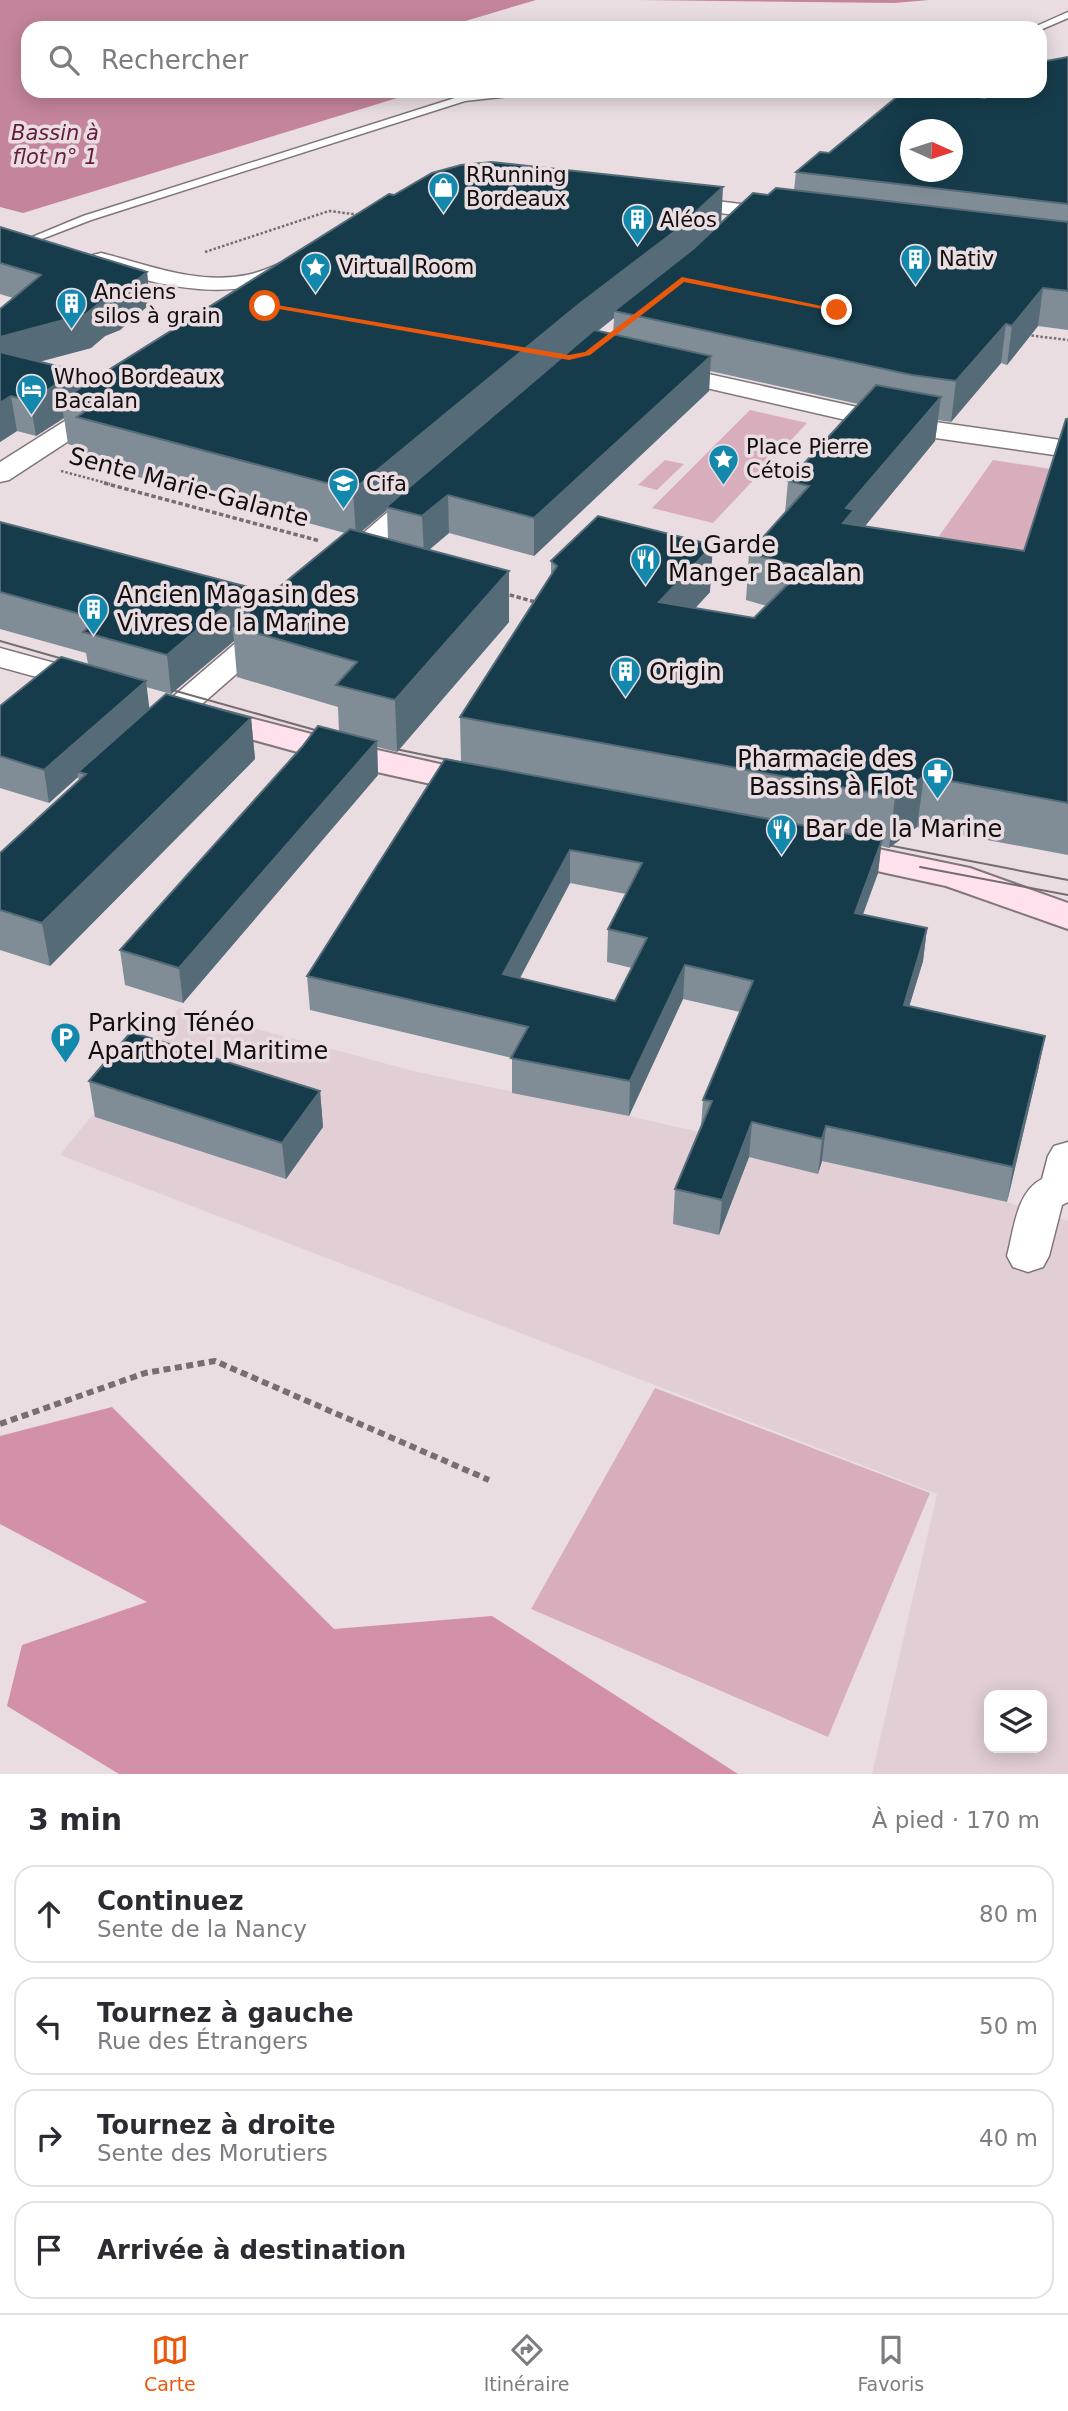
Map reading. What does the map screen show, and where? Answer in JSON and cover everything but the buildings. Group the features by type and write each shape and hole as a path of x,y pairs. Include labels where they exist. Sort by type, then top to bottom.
{"street":[{"path":"910,108 967,98"},
{"path":"732,231 742,221 764,213 789,192"},
{"path":"658,200 803,218"},
{"path":"20,237 169,281 245,295 313,253"},
{"path":"641,366 907,426 1068,449"},
{"path":"0,474 126,392"},
{"path":"327,579 442,480"},
{"path":"133,748 147,700 285,616"},
{"path":"0,657 341,753 522,793"},
{"path":"798,845 920,867 982,884 1064,917"},
{"path":"1028,1256 1044,1196 1066,1178"}],"lane":[{"path":"1047,24 1068,15"},
{"path":"20,237 88,218 464,98"}],"path":[{"path":"200,254 329,211 370,217"},
{"path":"1027,335 1068,340"},
{"name":"Sente Marie-Galante","path":"22,461 358,552"},
{"path":"491,589 544,604"},
{"path":"0,1424 145,1373 215,1361 489,1480"}],"shaded area":[{"path":"750,410 807,423 713,523 652,508"},
{"path":"665,460 684,464 657,490 638,485"},
{"path":"993,460 1057,470 1017,598 908,580"},
{"path":"179,1008 417,1072 629,1116 1007,1202 1068,1221 1068,1774 872,1774 937,1494 60,1155"},
{"path":"655,1388 930,1493 828,1737 531,1609"},
{"path":"112,1407 334,1629 492,1616 738,1774 119,1774 7,1706 22,1645 147,1602 0,1524 0,1436"}],"water":[{"name":"Bassin à flot n° 1","path":"0,0 536,0 466,21 21,21 21,98 397,98 23,213 0,207"},
{"path":"640,0 929,0 894,3"}],"tram line":[{"path":"0,641 77,663"},
{"path":"158,686 333,735"},
{"path":"381,746 463,763"},
{"path":"872,842 1068,880"},
{"path":"920,867 1068,895"}],"place":[{"name":"RRunning Bordeaux","path":"443,214"},
{"name":"Aléos","path":"637,247"},
{"name":"Nativ","path":"916,286"},
{"name":"Virtual Room","path":"316,294"},
{"name":"Anciens silos à grain","path":"71,331"},
{"name":"Whoo Bordeaux Bacalan","path":"31,416"},
{"name":"Place Pierre Cétois","path":"723,486"},
{"name":"Cifa","path":"343,511"},
{"name":"Le Garde Manger Bacalan","path":"645,586"},
{"name":"Ancien Magasin des Vivres de la Marine","path":"94,636"},
{"name":"Origin","path":"626,699"},
{"name":"Pharmacie des Bassins à Flot","path":"937,800"},
{"name":"Bar de la Marine","path":"782,856"},
{"name":"Parking Ténéo Aparthotel Maritime","path":"65,1064"}],"route":[{"path":"265,306 569,358 588,354 682,279 837,310"}]}
